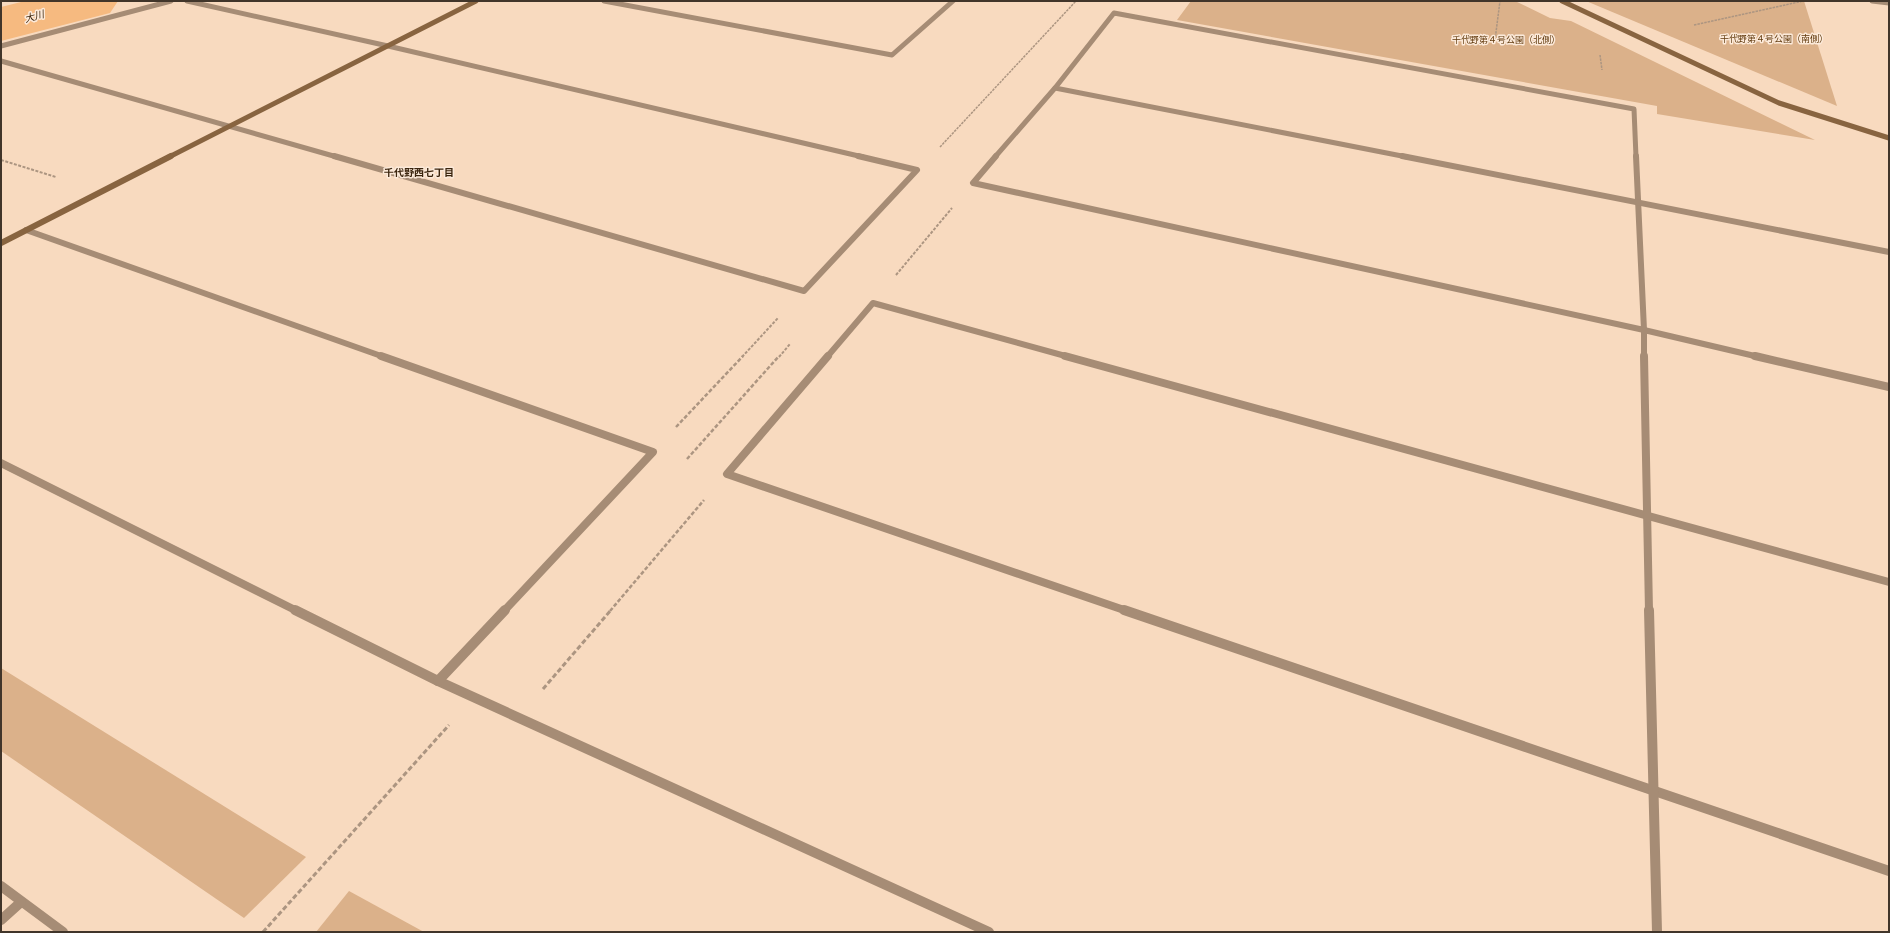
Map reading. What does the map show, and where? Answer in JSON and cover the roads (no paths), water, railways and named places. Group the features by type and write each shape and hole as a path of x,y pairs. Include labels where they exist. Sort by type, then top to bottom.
{"street":[{"path":"1,46 171,1"},
{"path":"1,60 804,291 917,170 388,46 187,1"},
{"path":"1,243 476,1"},
{"path":"604,1 892,55 953,1"},
{"path":"1562,1 1779,103 1889,138"},
{"path":"1872,1 1889,3"},
{"path":"1657,932 1646,516 1644,330 1634,109 1114,13 1055,88 973,182 1644,330 1889,387"},
{"path":"1055,88 1889,252"},
{"path":"26,230 652,452 438,681"},
{"path":"1889,582 873,303 727,474 1889,871"},
{"path":"1,464 438,681 989,932"},
{"path":"1,886 63,932"},
{"path":"1,920 21,902"}],"waterway":[{"name":"大川","path":"1,24 91,1"}],"district":[{"name":"千代野西七丁目","path":"419,172"}],"park label":[{"name":"千代野第４号公園（南側）","path":"1774,39"},
{"name":"千代野第４号公園（北側）","path":"1506,40"}]}
